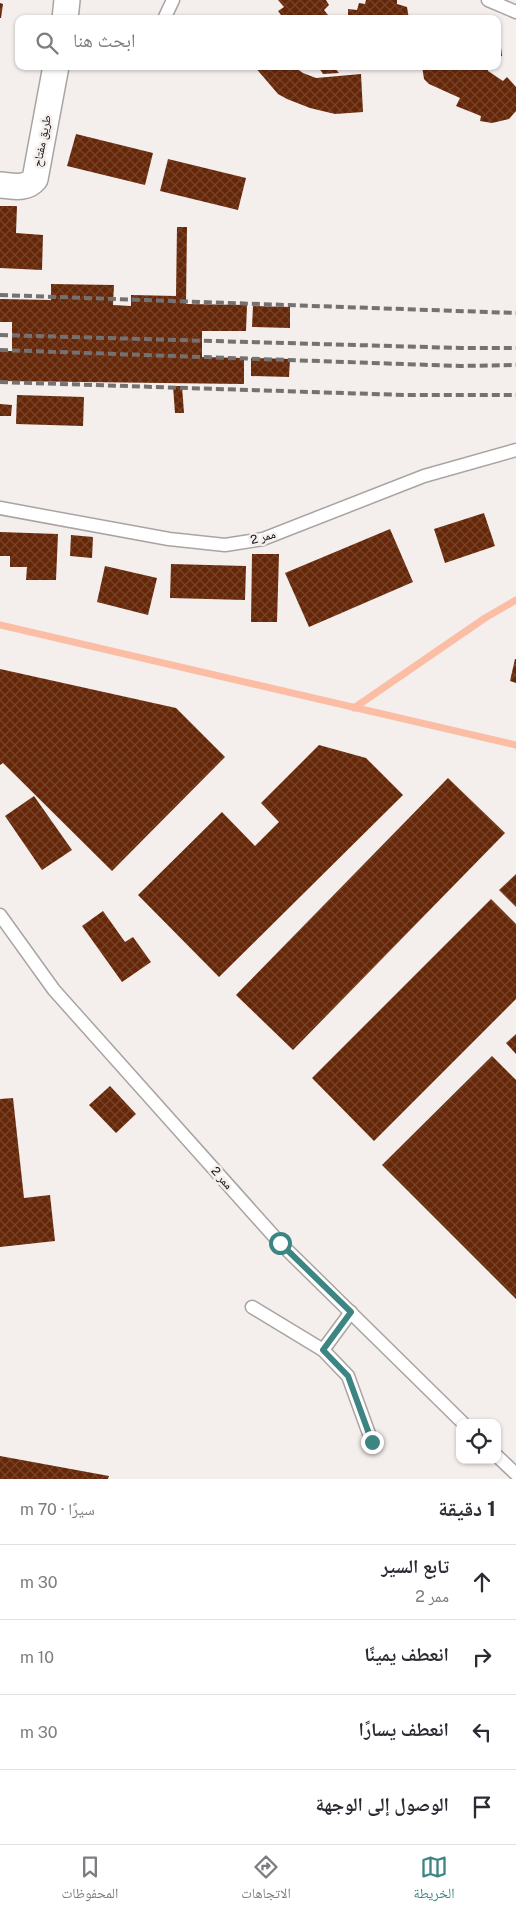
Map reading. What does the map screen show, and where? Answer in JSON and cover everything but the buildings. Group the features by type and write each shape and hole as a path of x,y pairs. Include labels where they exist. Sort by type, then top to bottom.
{"street":[{"path":"66,15 68,0"},
{"name":"طريق مفتاح","path":"0,185 22,187 31,184 35,179 55,70"}],"lane":[{"path":"166,15 173,0"},
{"path":"488,0 516,12"},
{"name":"ممر 2","path":"0,508 169,539 225,545 263,539 424,476 516,450"},
{"name":"ممر 2","path":"0,915 54,990 280,1243 459,1419"},
{"path":"252,1307 323,1350 348,1376 372,1442"},
{"path":"323,1350 351,1312"},
{"path":"501,1460 516,1474"}],"waterway":[{"path":"354,708 485,618 516,600"},
{"path":"0,625 516,745"}],"railway":[{"path":"0,295 516,313"},
{"path":"0,335 516,348"},
{"path":"0,350 460,366 516,365"},
{"path":"0,382 405,395 516,395"}],"route":[{"path":"280,1243 351,1312 323,1350 348,1376 372,1442"}]}
